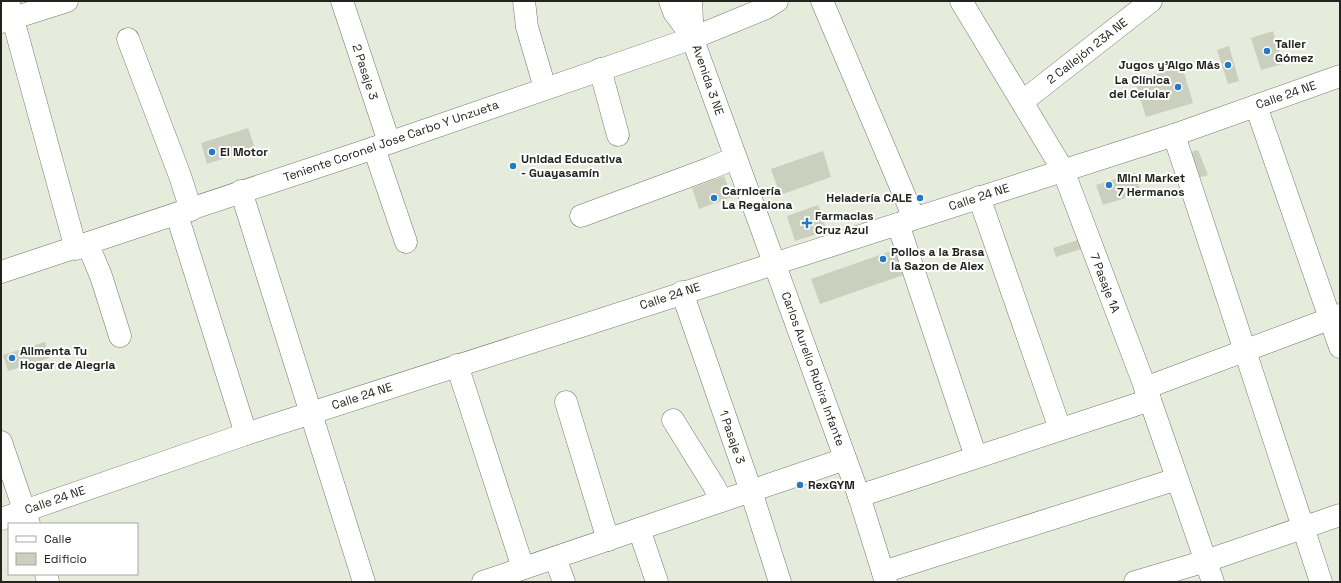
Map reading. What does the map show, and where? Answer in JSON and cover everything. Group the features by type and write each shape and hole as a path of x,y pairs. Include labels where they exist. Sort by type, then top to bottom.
{"street":[{"path":"67,1 8,14 82,247 101,276 120,336"},
{"name":"2 Pasaje 3","path":"342,1 406,242"},
{"path":"524,1 527,27 545,88"},
{"path":"670,1 674,12 693,38"},
{"name":"Avenida 3 NE","path":"691,1 693,38 735,158"},
{"name":"Teniente Coronel Jose Carbo Y Unzueta","path":"1,272 82,247 693,38 766,8 777,1"},
{"path":"822,1 906,221 976,457"},
{"name":"2 Callejón 23A NE","path":"1023,101 1151,1"},
{"name":"7 Pasaje 1A","path":"966,3 1063,170 1147,394 1213,582"},
{"path":"128,38 180,176 184,212 246,434"},
{"path":"600,69 618,135"},
{"name":"Calle 24 NE","path":"1,519 27,517 246,434 774,262 1174,135 1340,76"},
{"path":"1256,106 1335,317 1340,347"},
{"path":"1174,135 1321,582"},
{"path":"581,216 712,168 735,158"},
{"name":"Carlos Aurelio Rubira Infante","path":"735,158 859,496 884,577"},
{"path":"241,192 364,582"},
{"path":"979,197 1060,429"},
{"name":"1 Pasaje 3","path":"682,292 751,491 780,582"},
{"path":"859,496 1060,429 1147,394 1245,351 1335,317"},
{"path":"457,365 523,568"},
{"path":"566,402 608,540"},
{"path":"673,420 714,486 721,501"},
{"path":"2,445 27,517"},
{"path":"483,582 845,458"},
{"path":"884,577 1177,479"},
{"path":"1135,582 1206,561 1340,515"},
{"path":"639,529 657,582"},
{"path":"555,558 564,582"}],"building":[{"name":"Taller Gómez","path":"1273,31 1283,64 1261,70 1251,38"},
{"name":"Jugos y'Algo Más","path":"1229,46 1239,81 1228,84 1217,50"},
{"path":"1182,66 1193,103 1146,117 1135,81"},
{"path":"248,128 255,148 207,164 201,143"},
{"path":"1198,150 1208,175 1195,179 1186,154"},
{"path":"823,151 831,177 780,195 771,169"},
{"path":"1135,173 1141,193 1103,205 1096,185"},
{"path":"724,176 732,197 699,209 692,188"},
{"name":"Farmacias Cruz Azul","path":"818,205 827,231 795,241 787,216"},
{"path":"1078,240 1081,249 1056,257 1053,248"},
{"path":"897,249 906,274 820,304 811,279"},
{"path":"45,342 49,358 8,371 3,355"}],"place":[{"name":"Taller Gómez","path":"1267,51"},
{"name":"Jugos y'Algo Más","path":"1228,65"},
{"name":"La Clínica del Celular","path":"1178,87"},
{"name":"El Motor","path":"212,152"},
{"name":"Unidad Educativa - Guayasamín","path":"513,166"},
{"name":"Mini Market 7 Hermanos","path":"1109,185"},
{"name":"Carnicería La Regaiona","path":"714,198"},
{"name":"Heladería CALE","path":"920,198"},
{"name":"Farmacias Cruz Azul","path":"807,223"},
{"name":"Pollos a la Brasa la Sazon de Alex","path":"883,259"},
{"name":"Alimenta Tu Hogar de Alegria","path":"12,358"},
{"name":"RexGYM","path":"800,485"}]}
